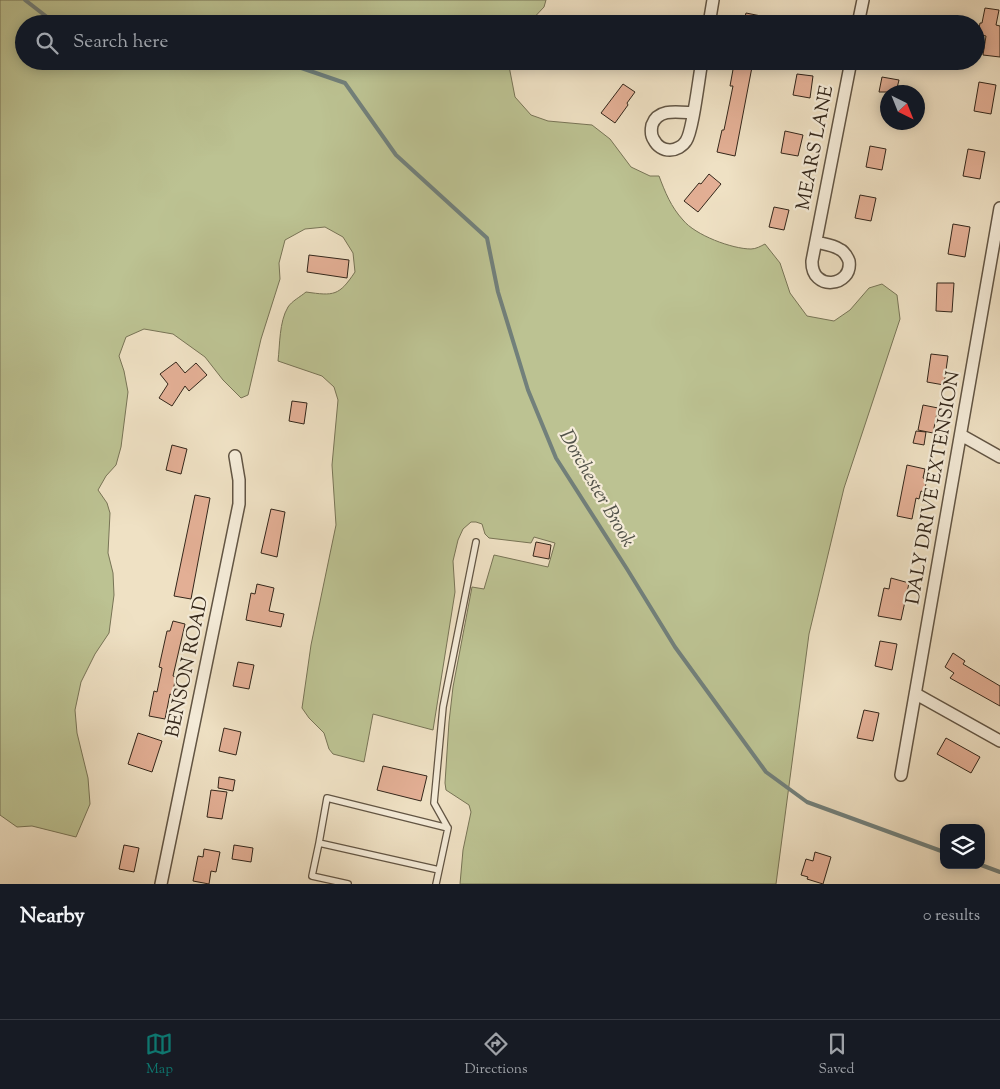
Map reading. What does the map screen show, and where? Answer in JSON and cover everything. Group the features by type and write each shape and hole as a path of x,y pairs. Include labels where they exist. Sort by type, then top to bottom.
{"street":[{"path":"710,15 713,0"},
{"path":"860,15 863,0"},
{"path":"693,113 700,70"},
{"name":"MEARS LANE","path":"816,242 849,70"},
{"name":"DALY DRIVE EXTENSION","path":"902,775 1000,211"},
{"path":"961,435 1000,457"},
{"name":"BENSON ROAD","path":"161,884 239,504 239,480 235,456"},
{"path":"916,694 1000,741"}],"lane":[{"path":"436,884 448,828 434,803 443,707 476,542"},
{"path":"348,884 312,876 327,798 448,828"},
{"path":"319,843 439,870"}],"green space":[{"path":"0,0 546,0 544,7 536,15 15,15 15,70 510,70 515,97 531,115 548,121 592,125 610,139 631,167 650,176 659,176 675,210 696,231 734,247 751,249 765,244 780,263 790,293 807,316 834,321 850,310 869,288 882,284 897,295 900,319 844,488 809,634 776,884 460,884 463,850 471,812 469,805 446,790 445,783 453,687 472,587 484,589 494,555 548,567 555,543 534,537 531,543 489,538 485,534 482,524 476,522 471,522 463,529 453,561 455,592 433,730 373,714 364,762 333,754 329,749 324,733 302,708 311,645 336,525 332,465 338,400 334,387 322,376 278,361 281,326 288,307 306,292 330,294 340,290 355,272 353,253 343,237 325,227 305,229 285,240 279,263 280,279 261,339 248,395 241,398 223,380 205,357 173,334 144,329 126,337 119,356 128,392 121,447 116,465 106,476 98,490 107,503 110,513 108,553 113,573 114,595 109,633 95,654 81,682 75,710 77,733 88,778 90,804 76,837 32,826 17,827 0,815"}],"building":[{"path":"985,8 999,10 996,25 1000,26 1000,57 985,55 986,36 984,15"},
{"path":"733,70 751,70 735,156 717,152 722,130 724,130 733,86 730,86"},
{"path":"797,74 813,76 810,98 793,95"},
{"path":"882,77 899,80 898,85 880,85"},
{"path":"979,82 996,85 991,114 974,111"},
{"path":"623,84 635,92 615,123 601,113"},
{"path":"785,131 803,135 798,156 781,153"},
{"path":"870,146 886,149 882,170 866,167"},
{"path":"968,149 985,152 980,179 963,176"},
{"path":"709,174 721,184 698,212 684,201"},
{"path":"860,195 876,198 871,221 855,218"},
{"path":"774,207 789,210 784,230 769,227"},
{"path":"953,224 970,227 965,257 948,254"},
{"path":"309,255 349,260 347,278 307,272"},
{"path":"937,283 954,283 952,312 936,311"},
{"path":"931,354 948,356 944,385 927,382"},
{"path":"176,362 185,373 196,363 207,375 189,391 185,386 172,406 159,398 168,384 160,374"},
{"path":"292,401 307,403 304,424 289,421"},
{"path":"923,405 938,408 933,433 918,430"},
{"path":"916,431 926,432 924,445 913,443"},
{"path":"172,445 187,449 181,474 166,470"},
{"path":"907,465 925,469 923,478 927,479 924,492 921,491 919,499 916,498 912,519 897,516"},
{"path":"195,495 210,498 191,599 174,596"},
{"path":"271,509 285,512 277,557 261,553"},
{"path":"536,542 551,545 549,559 533,556"},
{"path":"891,578 909,583 901,620 878,616 884,588 889,589"},
{"path":"257,584 274,588 269,611 284,614 281,627 246,620 251,593 255,594"},
{"path":"173,621 185,624 173,676 176,677 165,719 149,716 154,691 157,692 162,668 159,667 167,631 170,631"},
{"path":"880,641 897,644 892,670 875,666"},
{"path":"953,653 965,661 963,664 1000,686 1000,706 950,678 954,673 945,667"},
{"path":"238,662 254,665 249,689 233,686"},
{"path":"864,710 879,713 873,741 857,738"},
{"path":"224,728 241,732 236,755 219,751"},
{"path":"138,733 162,741 152,772 128,764"},
{"path":"946,738 980,757 971,773 937,754"},
{"path":"383,766 427,776 421,801 377,790"},
{"path":"219,777 235,780 233,791 218,788"},
{"path":"211,790 227,792 222,819 207,817"},
{"path":"124,845 139,848 134,872 119,869"},
{"path":"234,845 253,848 251,862 232,859"},
{"path":"204,849 220,852 216,872 211,871 209,884 193,881 198,856 203,857"},
{"path":"815,852 831,857 823,884 801,875 806,859 813,861"}],"waterway":[{"name":"Dorchester Brook","path":"25,0 44,15"},
{"name":"Dorchester Brook","path":"307,70 345,83 396,155 487,238 498,292 528,390 556,458 675,647 766,772 807,802 940,851"},
{"name":"Dorchester Brook","path":"985,866 1000,872"}]}
